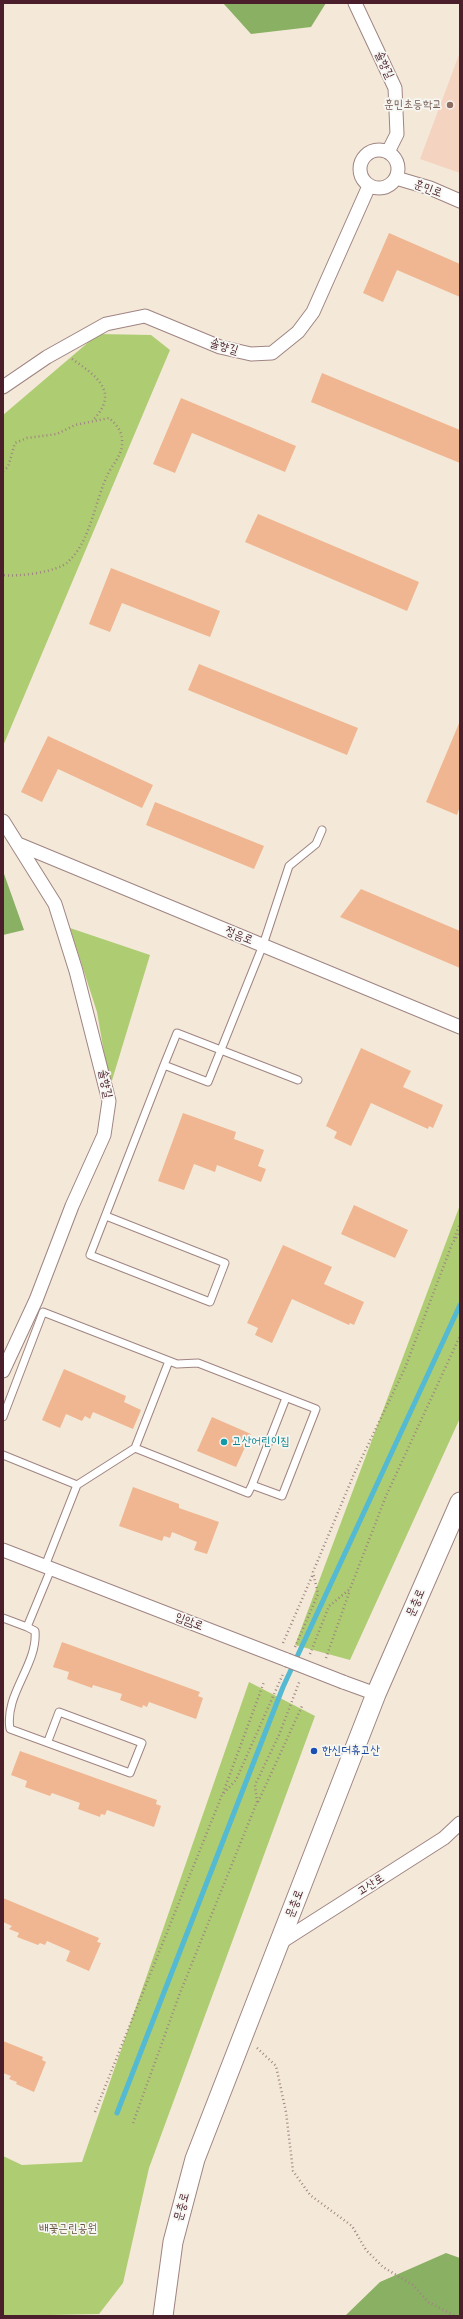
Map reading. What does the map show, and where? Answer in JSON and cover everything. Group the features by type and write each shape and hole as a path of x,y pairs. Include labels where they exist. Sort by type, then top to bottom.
{"street":[{"name":"솔향길","path":"355,3 395,88 397,134 388,152"},
{"path":"373,151 388,152 398,164 396,178 385,188 369,186 360,174 361,161 365,156 373,151"},
{"name":"훈민로","path":"396,178 430,188 460,201"},
{"name":"솔향길","path":"3,387 47,357 106,324 145,316 220,348 251,354 272,353 298,332 313,312 369,186"},
{"name":"솔향길","path":"3,820 55,904 76,971 109,1101 104,1135 72,1206 36,1300 5,1362"},
{"name":"정음로","path":"18,844 460,1027"},
{"name":"문충로","path":"163,2316 173,2242 196,2159 376,1694 460,1502"},
{"name":"입암로","path":"3,1550 376,1694"},
{"name":"고산로","path":"278,1944 444,1838 460,1823"}],"lane":[{"path":"164,1065 208,1082 263,946 289,866 316,844 322,830"},
{"path":"106,1216 225,1263 210,1302 90,1255 164,1065 177,1033 298,1080"},
{"path":"3,1417 44,1312 177,1364 198,1363 316,1409 282,1496 252,1485"},
{"path":"27,1627 77,1484 135,1448 169,1361"},
{"path":"135,1448 248,1493 286,1398"},
{"path":"3,1454 77,1484"},
{"path":"3,1618 35,1631 36,1644 5,1714 10,1729 130,1773 142,1743 59,1712 48,1742"}],"path":[{"path":"67,355 101,382 106,398 102,410 94,420"},
{"path":"3,471 8,467 14,443 27,438 58,434 75,425 94,420 109,418 118,426 122,444 118,458 107,476 83,541 66,563 53,568 23,575 3,575"},
{"path":"452,1244 460,1224"},
{"path":"326,1658 350,1589 386,1496 460,1336"},
{"path":"283,1643 313,1572"},
{"path":"310,1656 329,1606 350,1589"},
{"path":"258,1802 255,1786 279,1735 301,1678"},
{"path":"222,1795 264,1682"},
{"path":"133,2123 180,1993 258,1802 303,1704"},
{"path":"244,2035 276,2066 286,2112 293,2171 310,2195 352,2226 366,2250 383,2267 412,2285 428,2302 455,2316"}],"shaded area":[{"name":"훈민초등학교","path":"460,52 460,173 420,159"}],"green space":[{"path":"223,3 326,3 311,27 251,34"},
{"path":"98,334 151,335 170,350 3,746 3,415"},
{"path":"3,871 24,930 3,935"},
{"path":"70,928 150,955 110,1087 97,1012"},
{"path":"460,1205 460,1418 350,1660 295,1645"},
{"name":"배꽃근린공원","path":"249,1682 315,1716 149,2168 123,2283 99,2314 3,2316 3,2156 22,2165 82,2162"},
{"path":"446,2253 460,2258 460,2316 346,2315 380,2282"}],"building":[{"path":"389,233 460,264 460,297 397,270 383,302 363,293"},
{"path":"322,373 460,430 460,463 311,402"},
{"path":"181,398 296,446 285,472 192,433 175,473 153,464"},
{"path":"258,514 419,582 407,611 245,542"},
{"path":"111,568 220,611 210,637 122,603 110,632 89,624"},
{"path":"199,664 358,728 347,755 188,690"},
{"path":"460,721 460,806 457,815 426,802"},
{"path":"48,736 153,785 142,808 58,769 42,802 21,792"},
{"path":"155,802 264,846 254,869 146,825"},
{"path":"361,889 460,931 460,968 340,917"},
{"path":"361,1048 411,1071 403,1087 443,1105 433,1128 429,1126 428,1129 371,1103 351,1146 334,1138 337,1132 326,1126"},
{"path":"183,1113 236,1132 234,1139 264,1150 258,1166 266,1169 261,1182 217,1165 215,1172 194,1164 184,1190 158,1181"},
{"path":"354,1205 408,1230 395,1258 341,1234"},
{"path":"283,1245 332,1267 324,1284 364,1302 354,1325 350,1323 349,1325 292,1299 272,1343 255,1335 258,1328 247,1323"},
{"path":"64,1369 126,1396 124,1402 141,1410 133,1429 93,1412 90,1419 85,1416 82,1421 66,1414 60,1428 42,1420"},
{"name":"고산어린이집","path":"212,1417 251,1434 236,1467 197,1451"},
{"path":"133,1487 179,1504 179,1508 219,1522 207,1554 194,1550 197,1542 172,1532 170,1538 164,1536 162,1541 119,1526"},
{"path":"62,1642 200,1692 198,1696 203,1698 196,1719 149,1702 147,1707 143,1705 142,1708 120,1700 122,1694 93,1685 92,1688 67,1679 69,1672 53,1667"},
{"path":"20,1751 157,1800 156,1804 161,1806 154,1827 107,1810 105,1815 101,1814 100,1817 78,1809 80,1803 52,1793 50,1796 25,1787 27,1781 11,1775"},
{"path":"3,1898 99,1938 97,1942 101,1943 89,1971 66,1961 70,1951 47,1941 45,1945 40,1943 38,1945 17,1937 19,1933 9,1929 12,1926 3,1922"},
{"path":"3,2041 43,2057 42,2060 46,2062 34,2092 16,2084 17,2082 9,2079 11,2076 3,2073"}],"waterway":[{"path":"117,2113 283,1687 460,1305"}],"place":[{"name":"훈민초등학교","path":"450,105"},
{"name":"고산어린이집","path":"224,1442"},
{"name":"한신더휴고산","path":"314,1751"}]}
